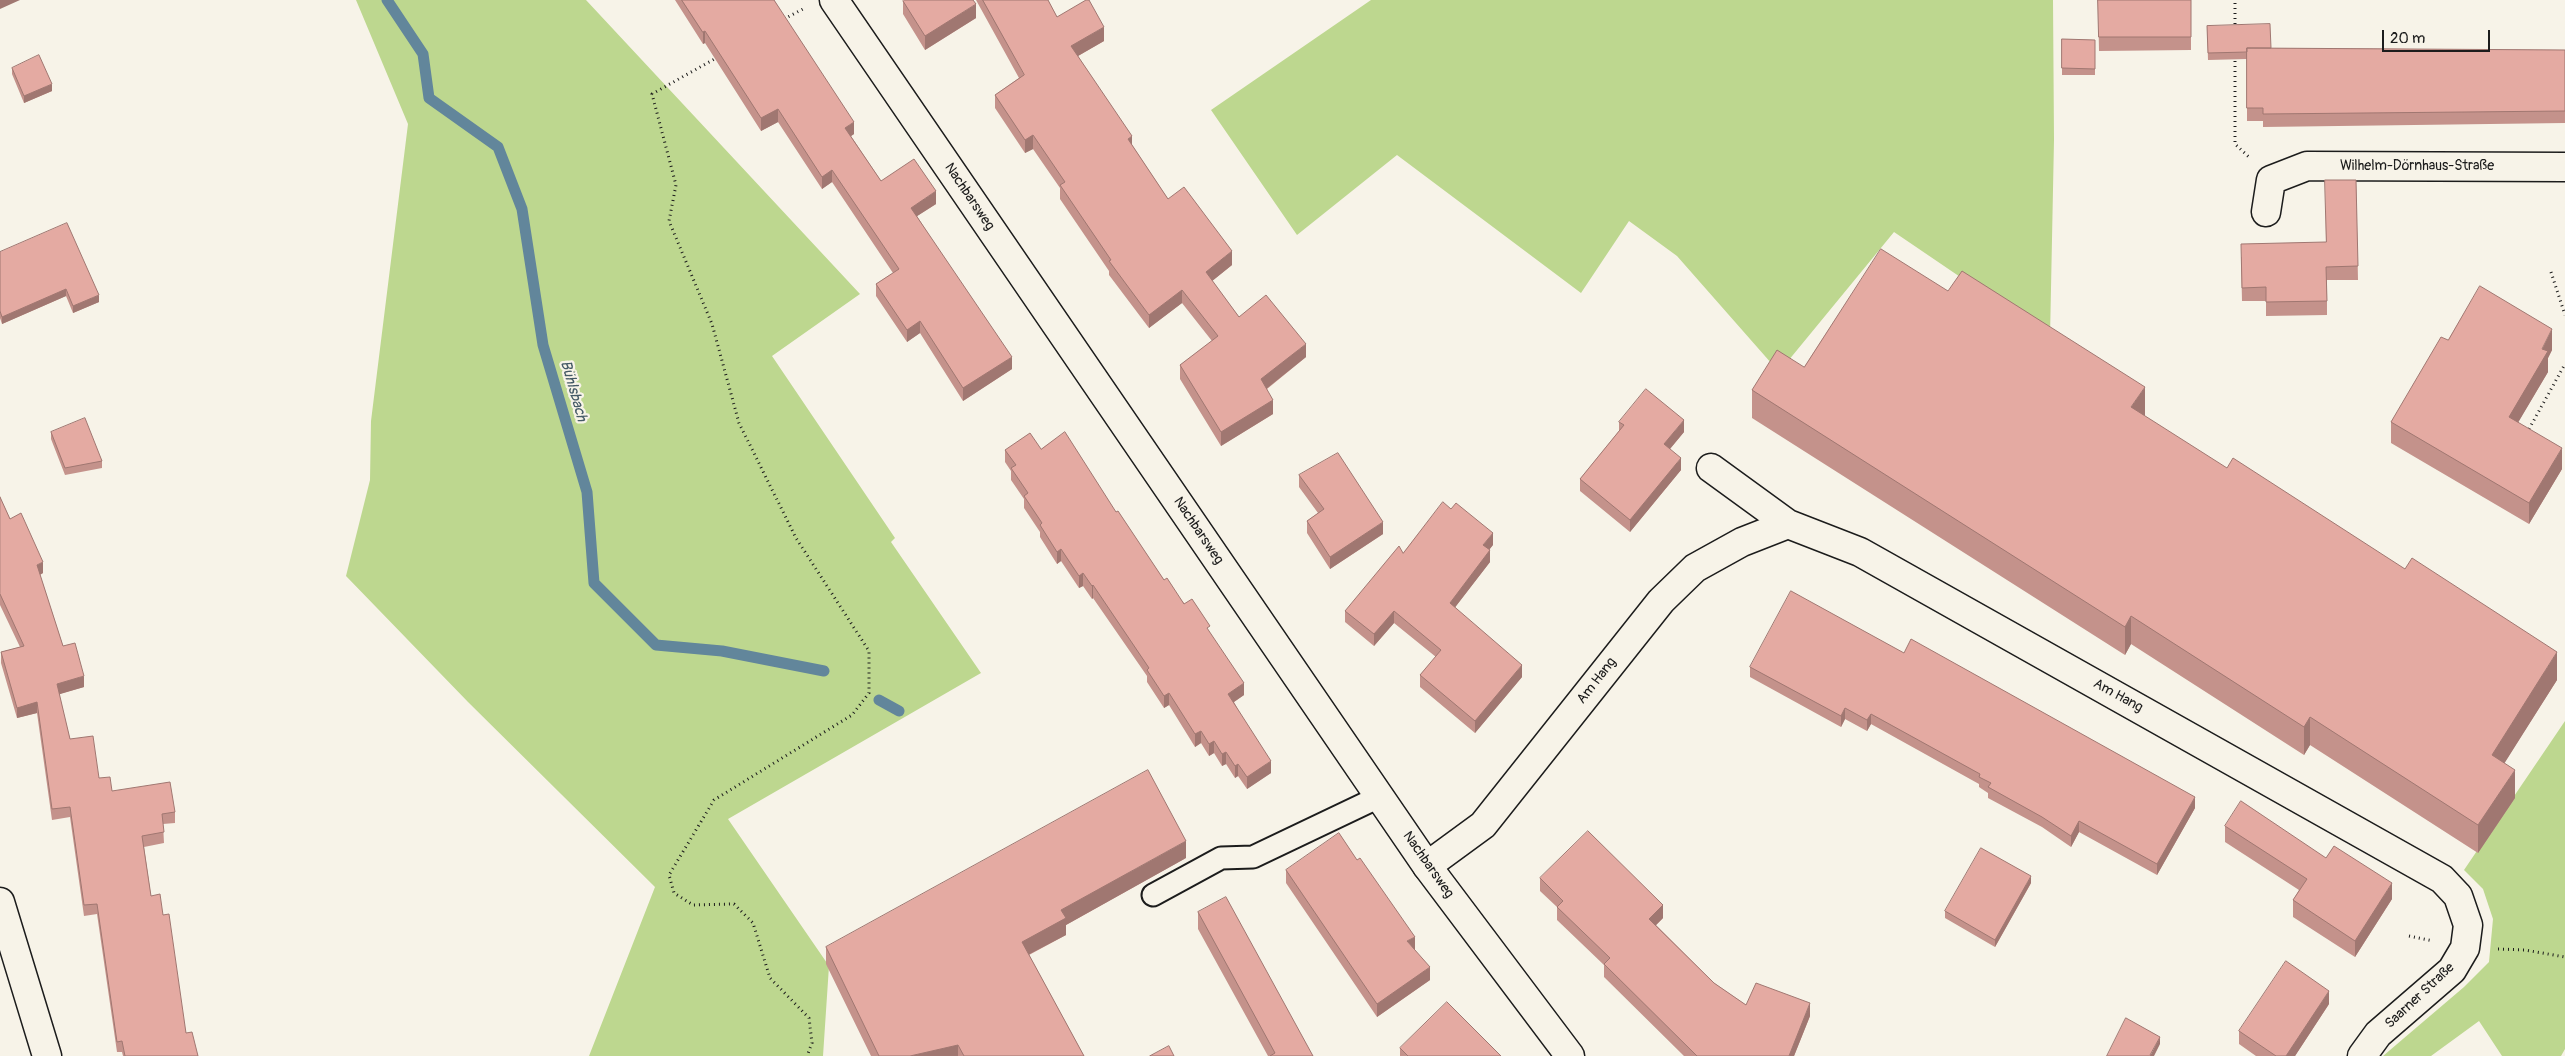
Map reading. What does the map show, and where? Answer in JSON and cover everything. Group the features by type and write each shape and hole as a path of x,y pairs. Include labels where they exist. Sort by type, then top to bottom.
{"street":[{"name":"Nachbarsweg","path":"822,2 1381,796 1427,866 1570,1056"},
{"name":"Wilhelm-Dörnhaus-Straße","path":"2271,180 2307,166 2565,167"},
{"path":"2266,212 2271,180"},
{"name":"Am Hang","path":"1711,468 1788,524 1860,552 2442,879"},
{"name":"Am Hang","path":"1427,866 1482,825 1661,600 1688,574 1695,568 1742,542 1788,524"},
{"name":"Saarner Straße","path":"2362,1056 2378,1034 2452,970 2465,948 2468,925 2458,896 2442,879"},
{"path":"0,902 48,1056"}],"lane":[{"path":"1153,895 1221,858 1253,857 1381,796"}],"path":[{"path":"2235,38 2236,0"},
{"path":"777,24 822,2"},
{"path":"2235,48 2235,144 2271,180"},
{"path":"727,52 652,94 676,185 669,221 712,324 739,423 796,538 869,651 869,693 852,715 714,800 669,875 674,894 693,905 734,904 753,923 770,978 809,1018 812,1043 807,1056"},
{"path":"2551,272 2565,315"},
{"path":"2529,429 2565,364"}],"green space":[{"path":"356,0 586,0 860,294 772,356 895,538 891,542 981,673 728,819 829,966 823,1056 589,1056 655,887 468,702 346,576 370,480 371,421 408,124"},
{"path":"1371,0 2053,0 2054,140 2050,338 1894,232 1779,372 1677,256 1629,221 1581,293 1397,155 1297,235 1211,110"},
{"path":"2565,721 2565,1049 2561,1056 2502,1056 2479,1021 2431,1056 2383,1056 2464,987 2489,962 2493,919 2483,889 2464,870"}],"building":[{"path":"682,0 774,0 854,122 845,128 881,181 914,159 936,191 911,208 1012,357 963,388 920,321 907,330 876,284 899,269 832,170 822,177 778,109 761,118 705,31 703,32"},
{"path":"904,0 973,0 976,4 925,36"},
{"path":"983,0 1048,0 1057,17 1089,0 1104,27 1071,46 1132,136 1128,139 1168,199 1184,187 1232,251 1206,272 1239,317 1266,295 1306,344 1261,379 1273,400 1221,432 1180,365 1218,336 1182,290 1149,315 1109,261 1111,260 1060,185 1065,182 1033,135 1025,140 995,95 1024,75"},
{"path":"2098,0 2191,0 2191,37 2099,37"},
{"path":"2270,24 2271,48 2247,48 2247,52 2208,53 2207,26"},
{"path":"2062,39 2095,40 2095,69 2062,68"},
{"path":"2247,48 2565,50 2565,111 2263,114 2263,108 2247,108"},
{"path":"39,55 52,84 24,96 12,68"},
{"path":"2325,180 2356,180 2358,266 2326,267 2327,301 2266,302 2266,287 2242,288 2241,244 2326,242"},
{"path":"67,223 99,295 73,306 66,289 2,317 0,311 0,252"},
{"path":"1881,249 1948,291 1962,271 2145,387 2131,407 2227,468 2233,458 2405,569 2412,558 2557,652 2492,755 2515,770 2478,825 2310,717 2304,727 2131,616 2125,627 1752,390 1777,350 1804,367"},
{"path":"2480,286 2552,329 2542,349 2548,351 2509,417 2562,448 2529,503 2391,422 2441,337 2448,340"},
{"path":"1646,389 1684,420 1664,444 1681,458 1630,520 1580,479 1624,425 1619,422"},
{"path":"85,418 102,461 65,468 51,432"},
{"path":"1065,432 1116,512 1118,511 1164,580 1167,578 1184,604 1192,599 1210,626 1207,628 1244,683 1228,694 1271,761 1247,777 1238,764 1235,766 1226,752 1222,754 1214,741 1209,744 1201,731 1195,734 1169,693 1164,696 1147,670 1149,668 1093,585 1083,573 1079,576 1061,549 1057,552 1040,525 1042,523 1024,496 1028,493 1011,468 1016,465 1005,450 1030,433 1041,449"},
{"path":"1338,453 1383,522 1330,557 1307,521 1324,509 1299,475"},
{"path":"0,497 10,519 21,513 43,562 37,565 63,646 75,643 84,676 57,684 70,739 93,736 99,778 110,777 112,791 170,782 175,812 162,814 164,832 142,836 151,896 160,894 163,915 169,914 186,1033 192,1032 198,1056 125,1056 122,1041 117,1042 97,904 84,905 70,807 52,809 37,702 17,708 1,652 24,646 0,594"},
{"path":"1443,502 1451,509 1456,503 1493,533 1483,545 1490,550 1450,603 1522,665 1475,721 1420,675 1441,650 1394,611 1374,634 1345,611 1399,546 1403,553"},
{"path":"1791,591 1904,653 1911,639 2195,797 2157,864 2079,821 2071,836 2042,817 1988,787 1991,783 1979,777 1980,774 1871,714 1867,720 1845,708 1841,716 1750,667"},
{"path":"1148,770 1186,841 1061,910 1066,918 1022,942 1084,1056 964,1056 958,1045 910,1056 879,1056 826,947"},
{"path":"2241,801 2326,858 2334,846 2392,883 2355,941 2293,900 2307,879 2225,826"},
{"path":"1588,831 1663,905 1649,919 1714,983 1746,1005 1756,983 1810,1003 1789,1056 1697,1056 1604,964 1610,958 1557,907 1563,901 1540,878"},
{"path":"1339,833 1357,860 1360,858 1415,937 1407,941 1430,967 1377,1004 1286,870"},
{"path":"1981,848 2031,876 1995,940 1945,911"},
{"path":"1226,897 1313,1056 1270,1056 1275,1053 1198,912"},
{"path":"2286,961 2329,991 2286,1056 2276,1056 2239,1031"},
{"path":"1447,1002 1501,1056 1408,1056 1400,1048"},
{"path":"2126,1018 2160,1037 2150,1055 2152,1056 2107,1056"},
{"path":"1169,1046 1174,1056 1150,1056"}],"waterway":[{"name":"Bühlsbach","path":"387,0 423,54 429,98 498,147 522,209 543,345 587,492 594,583 656,645 722,651 824,671"},
{"name":"Bühlsbach","path":"879,700 899,711"}]}
